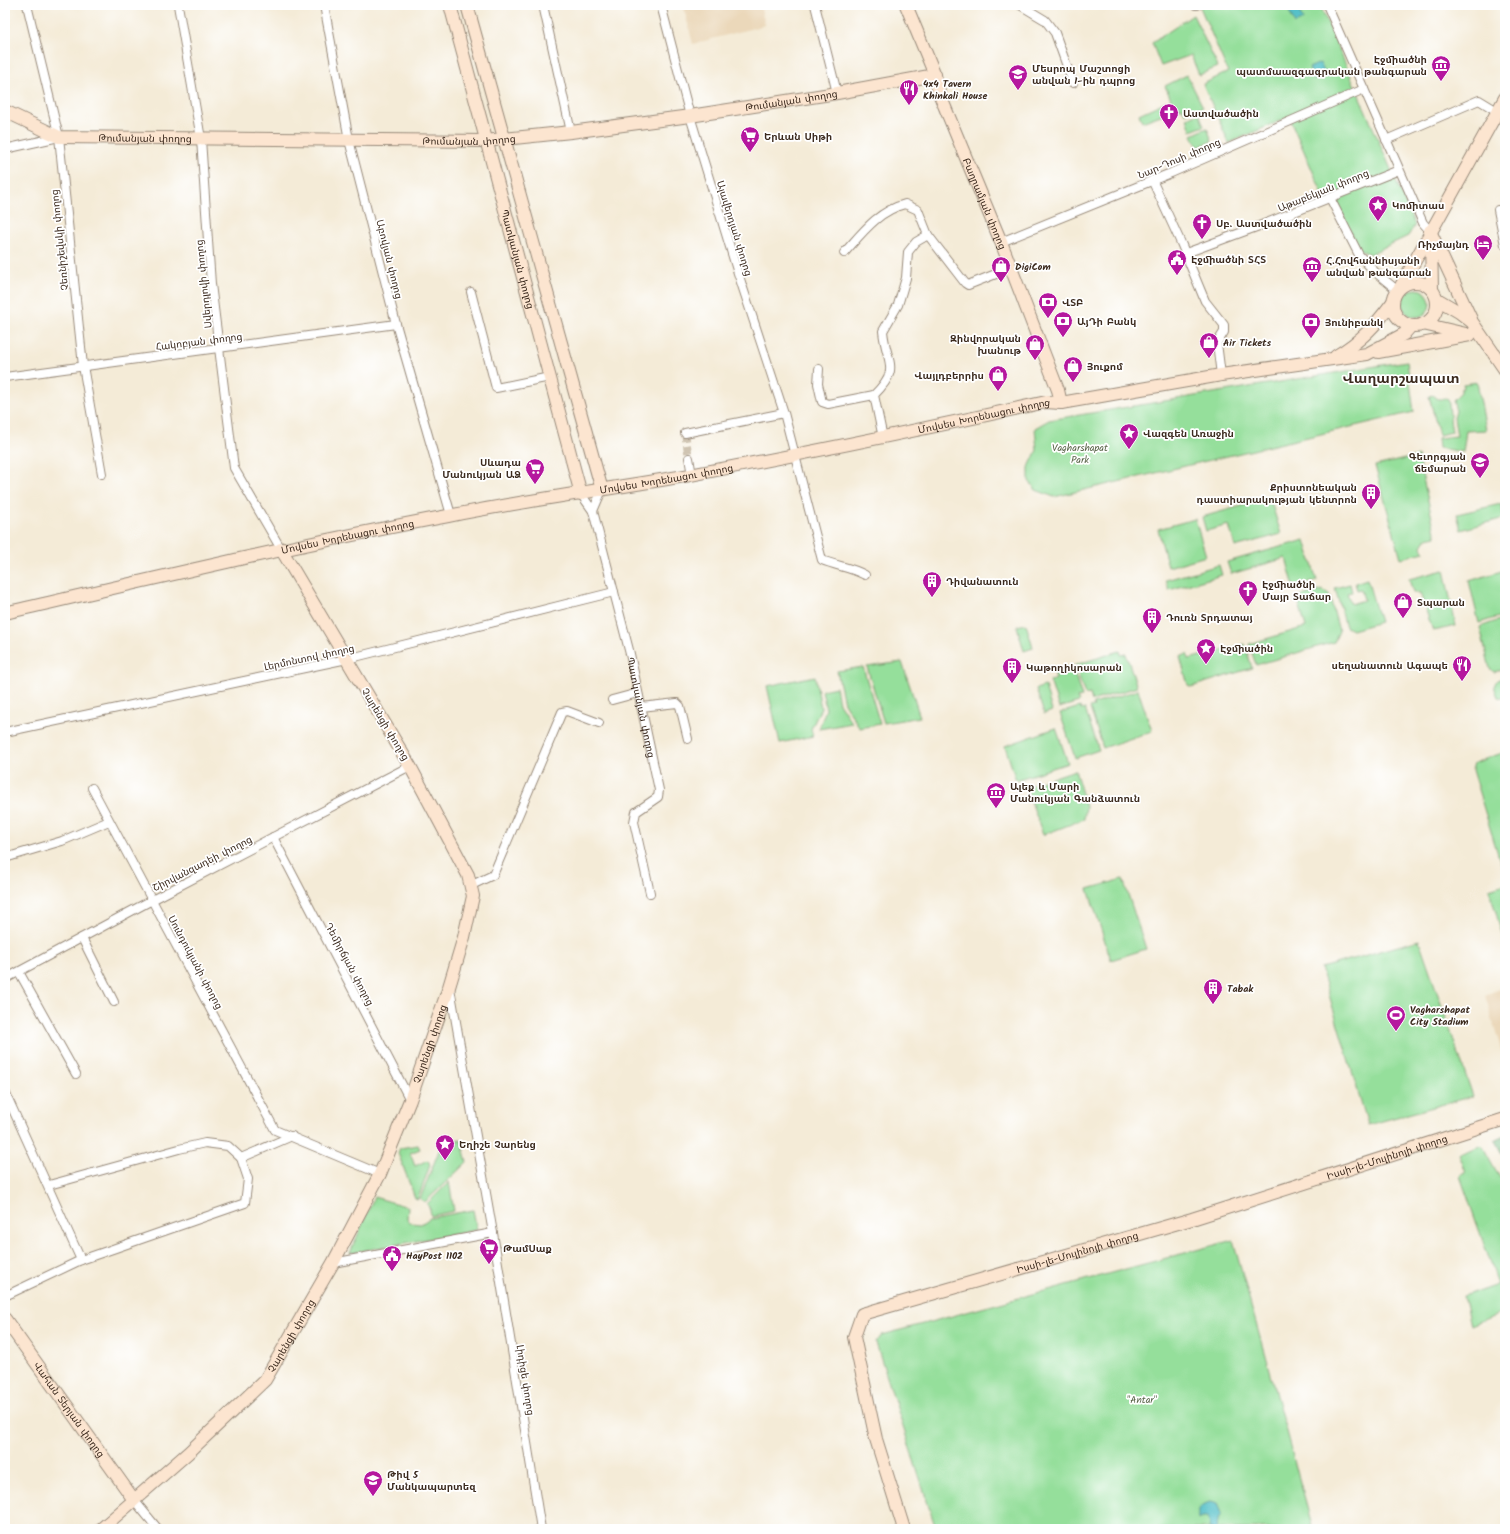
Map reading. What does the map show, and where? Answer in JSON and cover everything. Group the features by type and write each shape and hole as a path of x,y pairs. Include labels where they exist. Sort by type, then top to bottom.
{"main road":[{"name":"Պատկանյան փողոց","path":"450,5 485,141 581,494"},
{"name":"Պատկանյան փողոց","path":"467,5 602,490"},
{"name":"Բաղրամյան փողոց","path":"906,5 935,75 939,93 1001,242 1058,390 1061,403"},
{"name":"Թումանյան փողոց","path":"5,111 59,137 485,141 572,132 690,116 837,94 935,75"},
{"path":"1484,340 1470,335 1405,324 1395,315 1392,303 1430,231 1505,98"},
{"path":"1417,325 1434,314 1435,294 1430,231"},
{"path":"1430,231 1472,322 1505,370"},
{"path":"1399,288 1414,281 1427,285 1435,294 1472,322"},
{"name":"Մովսես Խորենացու փողոց","path":"1330,359 1350,347 1376,326 1392,303"},
{"name":"Մովսես Խորենացու փողոց","path":"5,612 281,549 451,515 692,475 883,438 1046,402 1061,403 1220,375 1366,354 1404,334 1417,325"},
{"path":"1366,354 1470,335"},
{"name":"Չարենցի փողոց","path":"101,1529 188,1453 265,1380 333,1263 380,1174 410,1100 449,986 466,930 473,896 472,885 410,766 281,549"},
{"name":"Իսսի-լե-Մուլինոյի փողոց","path":"904,1529 876,1439 854,1337 862,1314 1192,1219 1505,1119"},
{"name":"Վահան Տերյան փողոց","path":"5,1319 134,1500"}],"street":[{"name":"Չեռնիշեվսկի փողոց","path":"27,5 59,137 82,366 102,474"},
{"name":"Սվերդլովի փողոց","path":"178,5 201,139 211,284 234,468 281,549"},
{"name":"Աբովյան փողոց","path":"324,5 349,140 396,324 451,515"},
{"path":"544,5 572,132"},
{"name":"Ալավերդյան փողոց","path":"661,5 690,116 737,270 784,413 822,560 831,564 853,568 865,575"},
{"path":"815,5 837,94"},
{"path":"1020,5 1044,20 1055,33 1073,83"},
{"path":"1327,5 1423,223 1430,231"},
{"name":"Նար-Դոսի փողոց","path":"1001,242 1152,180 1364,89"},
{"path":"1386,140 1479,100 1497,111"},
{"path":"5,149 59,137"},
{"name":"Աթաբեկյան փողոց","path":"1186,253 1399,170"},
{"path":"1152,180 1186,253 1205,300 1224,325 1224,332 1216,343 1220,375"},
{"path":"1330,198 1359,255 1374,272 1399,288"},
{"path":"844,253 874,221 893,208 905,204 918,210 928,235 968,285 1011,268"},
{"path":"1498,210 1505,245"},
{"path":"819,370 818,384 822,402 828,404 874,395 884,384 889,377 892,368 883,331 898,305 906,278 908,252 916,242 928,235"},
{"path":"471,292 496,388 550,376"},
{"name":"Հակոբյան փողոց","path":"5,377 396,324"},
{"path":"874,395 883,438"},
{"path":"685,433 784,413"},
{"path":"689,458 692,475"},
{"path":"593,511 602,490"},
{"name":"Պատկանյան փողոց","path":"581,494 593,511 638,693 659,790 658,797 636,812 634,822 650,893"},
{"name":"Լերմոնտով փողոց","path":"5,732 347,659 614,592"},
{"path":"612,700 638,693"},
{"path":"641,707 677,703 680,706 688,739"},
{"path":"472,885 493,875 562,712 567,711 599,723"},
{"name":"Շիրվանզադեի փողոց","path":"5,980 152,900 410,766"},
{"name":"Սունդուկյանի փողոց","path":"92,788 108,821 275,1130 380,1174"},
{"path":"5,858 62,841 108,821"},
{"name":"Դեմիրճյան փողոց","path":"273,837 410,1100"},
{"path":"82,938 114,1002"},
{"path":"19,972 76,1074"},
{"name":"Լիդիցե փողոց","path":"449,986 469,1088 541,1529"},
{"path":"5,1092 49,1185 81,1260"},
{"path":"241,1158 292,1136"},
{"path":"5,1296 81,1260 245,1203 248,1179 241,1158 228,1146 205,1143 49,1185"},
{"path":"333,1263 493,1233"},
{"path":"134,1500 158,1529"}],"shaded area":[{"path":"683,5 760,5 765,25 693,44"},
{"path":"1505,987 1505,1063 1485,995"}],"green space":[{"path":"1204,5 1320,5 1415,225 1408,236 1370,254 1359,250 1333,193 1324,197 1289,117 1229,143 1203,84 1228,72 1200,7"},
{"path":"1193,15 1218,67 1199,75 1191,55 1161,66 1152,43"},
{"path":"1187,75 1203,107 1185,114 1182,107 1142,122 1139,114 1171,99 1165,86"},
{"path":"1199,113 1204,126 1191,131 1187,118"},
{"path":"1207,128 1212,141 1198,147 1192,135"},
{"path":"1416,289 1426,293 1430,303 1426,313 1416,317 1406,313 1402,303 1406,293"},
{"name":"Vagharshapat Park","path":"1407,361 1414,412 1054,497 1036,490 1029,481 1029,467 1037,450 1035,428 1049,420"},
{"path":"1477,382 1486,430 1466,431 1463,452 1439,448 1438,438 1457,436 1454,418 1456,411 1453,400 1461,392 1461,389 1464,388 1463,384"},
{"path":"1433,395 1438,399 1448,399 1452,432 1439,435 1429,396"},
{"path":"1418,456 1436,536 1427,538 1422,546 1424,552 1401,558 1375,466"},
{"path":"1270,498 1281,534 1235,547 1229,525 1206,531 1202,517"},
{"path":"1501,504 1504,518 1461,530 1457,514"},
{"path":"1195,519 1206,556 1168,567 1158,529"},
{"path":"1305,540 1317,581 1294,587 1286,558 1231,574 1227,562"},
{"path":"1219,565 1222,575 1169,590 1166,580"},
{"path":"1444,570 1456,626 1433,631 1420,593 1413,593 1409,579"},
{"path":"1505,570 1505,615 1479,623 1469,581"},
{"path":"1367,579 1380,622 1352,630 1346,627 1335,588 1350,584 1352,592 1347,593 1351,604 1364,600 1361,589 1357,590 1355,583"},
{"path":"1322,590 1329,594 1339,631 1334,642 1256,665 1249,644 1306,627 1297,597"},
{"path":"1505,618 1505,669 1494,672 1490,669 1480,627"},
{"path":"1026,624 1033,648 1024,651 1017,626"},
{"path":"1245,644 1252,668 1191,687 1188,685 1180,657 1187,654 1189,659"},
{"path":"1120,651 1121,655 1126,654 1137,687 1092,701 1090,694 1085,695 1075,665"},
{"path":"902,662 920,717 884,723 867,667"},
{"path":"1072,665 1082,697 1077,698 1079,702 1059,708 1050,681 1056,679 1054,671"},
{"path":"863,667 880,724 860,728 844,703 837,671"},
{"path":"815,676 821,708 811,729 813,736 780,743 767,686"},
{"path":"1505,677 1504,699 1498,697 1494,686 1497,680"},
{"path":"1045,686 1052,711 1044,714 1036,689"},
{"path":"836,687 839,703 852,723 819,729 826,709 822,690"},
{"path":"1138,690 1152,731 1103,748 1090,708 1094,707 1093,704"},
{"path":"1080,707 1081,710 1085,709 1099,750 1075,758 1060,713"},
{"path":"1056,728 1068,763 1016,780 1005,746"},
{"path":"1505,752 1505,877 1472,770 1474,763"},
{"path":"1075,770 1086,807 1084,819 1043,835 1026,787"},
{"path":"1123,879 1146,949 1111,960 1088,889"},
{"path":"1505,884 1505,944 1489,889"},
{"name":"Vagharshapat City Stadium","path":"1419,940 1473,1096 1368,1125 1321,968"},
{"path":"1505,1136 1505,1159 1495,1141"},
{"path":"461,1139 467,1162 425,1202 420,1199 442,1143"},
{"path":"418,1145 420,1149 410,1153 415,1166 428,1160 430,1165 418,1199 415,1198 398,1153 400,1148"},
{"path":"1482,1145 1505,1187 1505,1311 1471,1325 1464,1296 1498,1284 1460,1176 1466,1173 1459,1154"},
{"path":"449,1182 454,1211 431,1216 430,1209 427,1204"},
{"path":"374,1197 408,1207 407,1218 410,1223 421,1224 430,1218 473,1210 477,1230 350,1253"},
{"name":"\"Antar\"","path":"1233,1240 1313,1529 936,1529 876,1343 882,1335"}],"water":[{"path":"1286,5 1296,5 1303,20 1295,24"},
{"path":"1320,63 1326,75 1314,80 1309,68"},
{"path":"1211,1502 1218,1504 1222,1513 1217,1523 1218,1529 1209,1529 1210,1523 1207,1517 1201,1517 1198,1519 1198,1512 1200,1508"}],"tunnel":[{"path":"685,433 689,458"}],"place":[{"name":"Էջմիածնի պատմաազգագրական թանգարան","path":"1441,82"},
{"name":"Մեսրոպ Մաշտոցի անվան 1-ին դպրոց","path":"1018,91"},
{"name":"4x4 Tavern Khinkali House","path":"909,106"},
{"name":"Աստվածածին","path":"1169,130"},
{"name":"Երևան Սիթի","path":"750,153"},
{"name":"Կոմիտաս","path":"1378,222"},
{"name":"Սբ. Աստվածածին","path":"1202,240"},
{"name":"Ռիչմայնդ","path":"1483,261"},
{"name":"Էջմիածնի ՏՀՏ","path":"1177,276"},
{"name":"DigiCom","path":"1001,283"},
{"name":"Հ.Հովհաննիսյանի անվան թանգարան","path":"1312,283"},
{"name":"ՎՏԲ","path":"1048,319"},
{"name":"ԱյԴի Բանկ","path":"1063,338"},
{"name":"Յունիբանկ","path":"1311,339"},
{"name":"Air Tickets","path":"1209,359"},
{"name":"Զինվորական խանութ","path":"1035,361"},
{"name":"Յուքոմ","path":"1073,383"},
{"name":"Վայլդբերրիս","path":"998,392"},
{"name":"Վազգեն Առաջին","path":"1129,450"},
{"name":"Գեւորգյան ճեմարան","path":"1480,479"},
{"name":"Սևադա Մանուկյան ԱՁ","path":"535,485"},
{"name":"Քրիստոնեական դաստիարակության կենտրոն","path":"1371,510"},
{"name":"Դիվանատուն","path":"932,598"},
{"name":"Էջմիածնի Մայր Տաճար","path":"1248,607"},
{"name":"Տպարան","path":"1403,619"},
{"name":"Դուռն Տրդատայ","path":"1152,634"},
{"name":"Էջմիածին","path":"1206,665"},
{"name":"սեղանատուն Ագապե","path":"1462,682"},
{"name":"Կաթողիկոսարան","path":"1012,684"},
{"name":"Ալեք և Մարի Մանուկյան Գանձատուն","path":"996,809"},
{"name":"Tabak","path":"1213,1005"},
{"name":"Vagharshapat City Stadium","path":"1396,1032"},
{"name":"Եղիշե Չարենց","path":"445,1161"},
{"name":"ԹամՍաք","path":"489,1265"},
{"name":"HayPost 1102","path":"392,1272"},
{"name":"Թիվ 5 Մանկապարտեզ","path":"373,1497"}],"district":[{"name":"Վաղարշապատ","path":"1401,378"}]}
